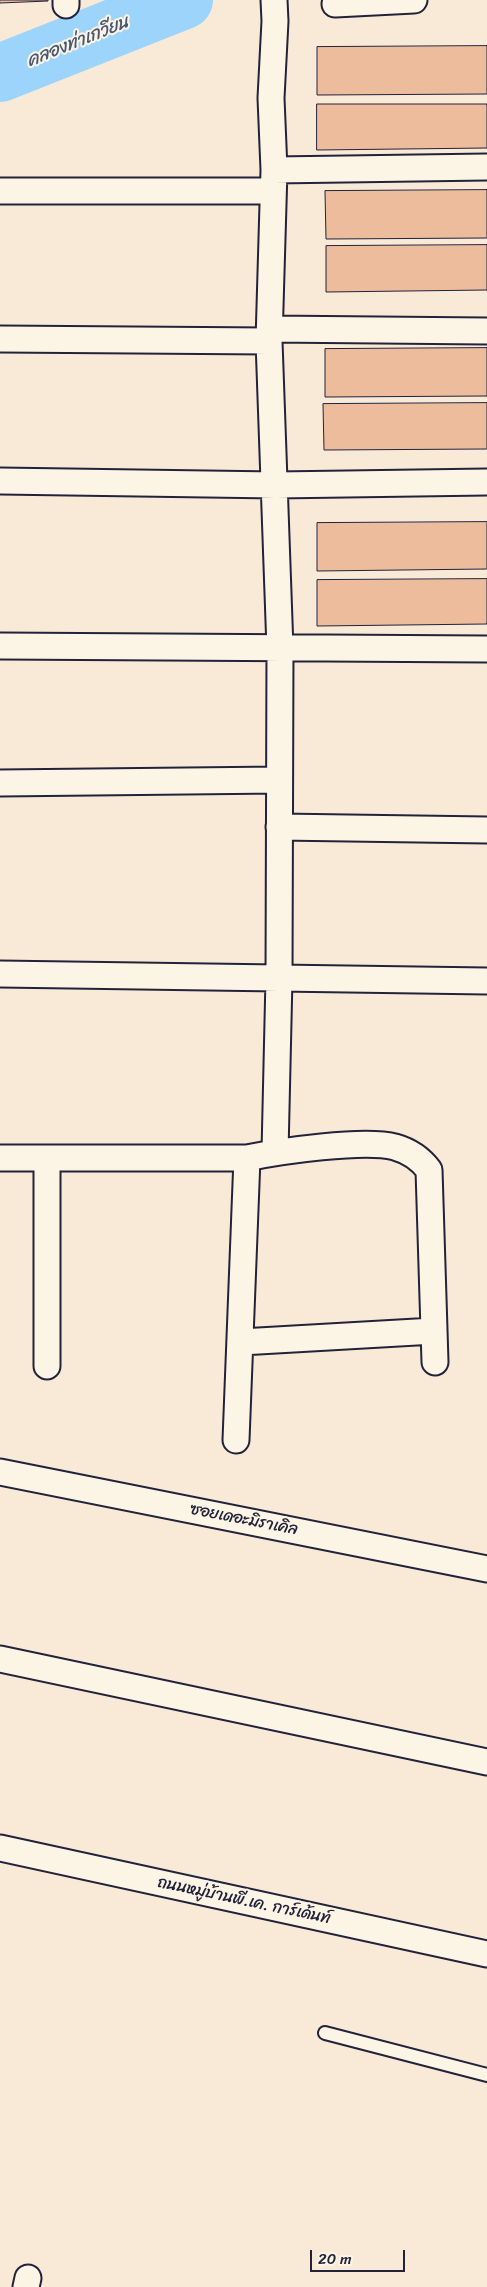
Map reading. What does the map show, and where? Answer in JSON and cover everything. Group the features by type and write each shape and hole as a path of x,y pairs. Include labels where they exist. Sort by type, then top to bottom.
{"street":[{"path":"274,0 275,21 271,98 273,180 270,335 280,649 279,978 275,1152"},
{"path":"335,4 414,0"},
{"path":"0,191 273,180 487,167"},
{"path":"0,339 487,331"},
{"path":"0,481 276,485 487,482"},
{"path":"0,646 487,649"},
{"path":"0,783 279,780"},
{"path":"279,827 487,830"},
{"path":"0,974 487,981"},
{"path":"0,1158 247,1158 275,1152 363,1145 394,1147 420,1158 429,1170 435,1362"},
{"path":"236,1440 247,1158"},
{"path":"46,1366 47,1159"},
{"path":"241,1342 434,1331"},
{"name":"ซอยเดอะมิราเคิล","path":"0,1472 487,1569"},
{"path":"0,1660 487,1762"},
{"name":"ถนนหมู่บ้านพี.เค. การ์เด้นท์","path":"0,1848 487,1954"}],"lane":[{"path":"325,2033 487,2075"}],"building":[{"path":"0,0 48,0 48,1 0,3"},
{"path":"487,46 487,94 317,95 317,47"},
{"path":"317,104 487,104 487,148 317,150"},
{"path":"487,190 487,238 326,239 325,191"},
{"path":"487,245 487,290 326,292 326,246"},
{"path":"487,348 487,396 325,397 325,349"},
{"path":"487,403 487,449 324,450 323,404"},
{"path":"487,522 487,569 317,571 317,523"},
{"path":"487,579 487,624 317,626 317,580"}],"waterway":[{"name":"คลองท่าเกวียน","path":"0,73 184,0"}]}
